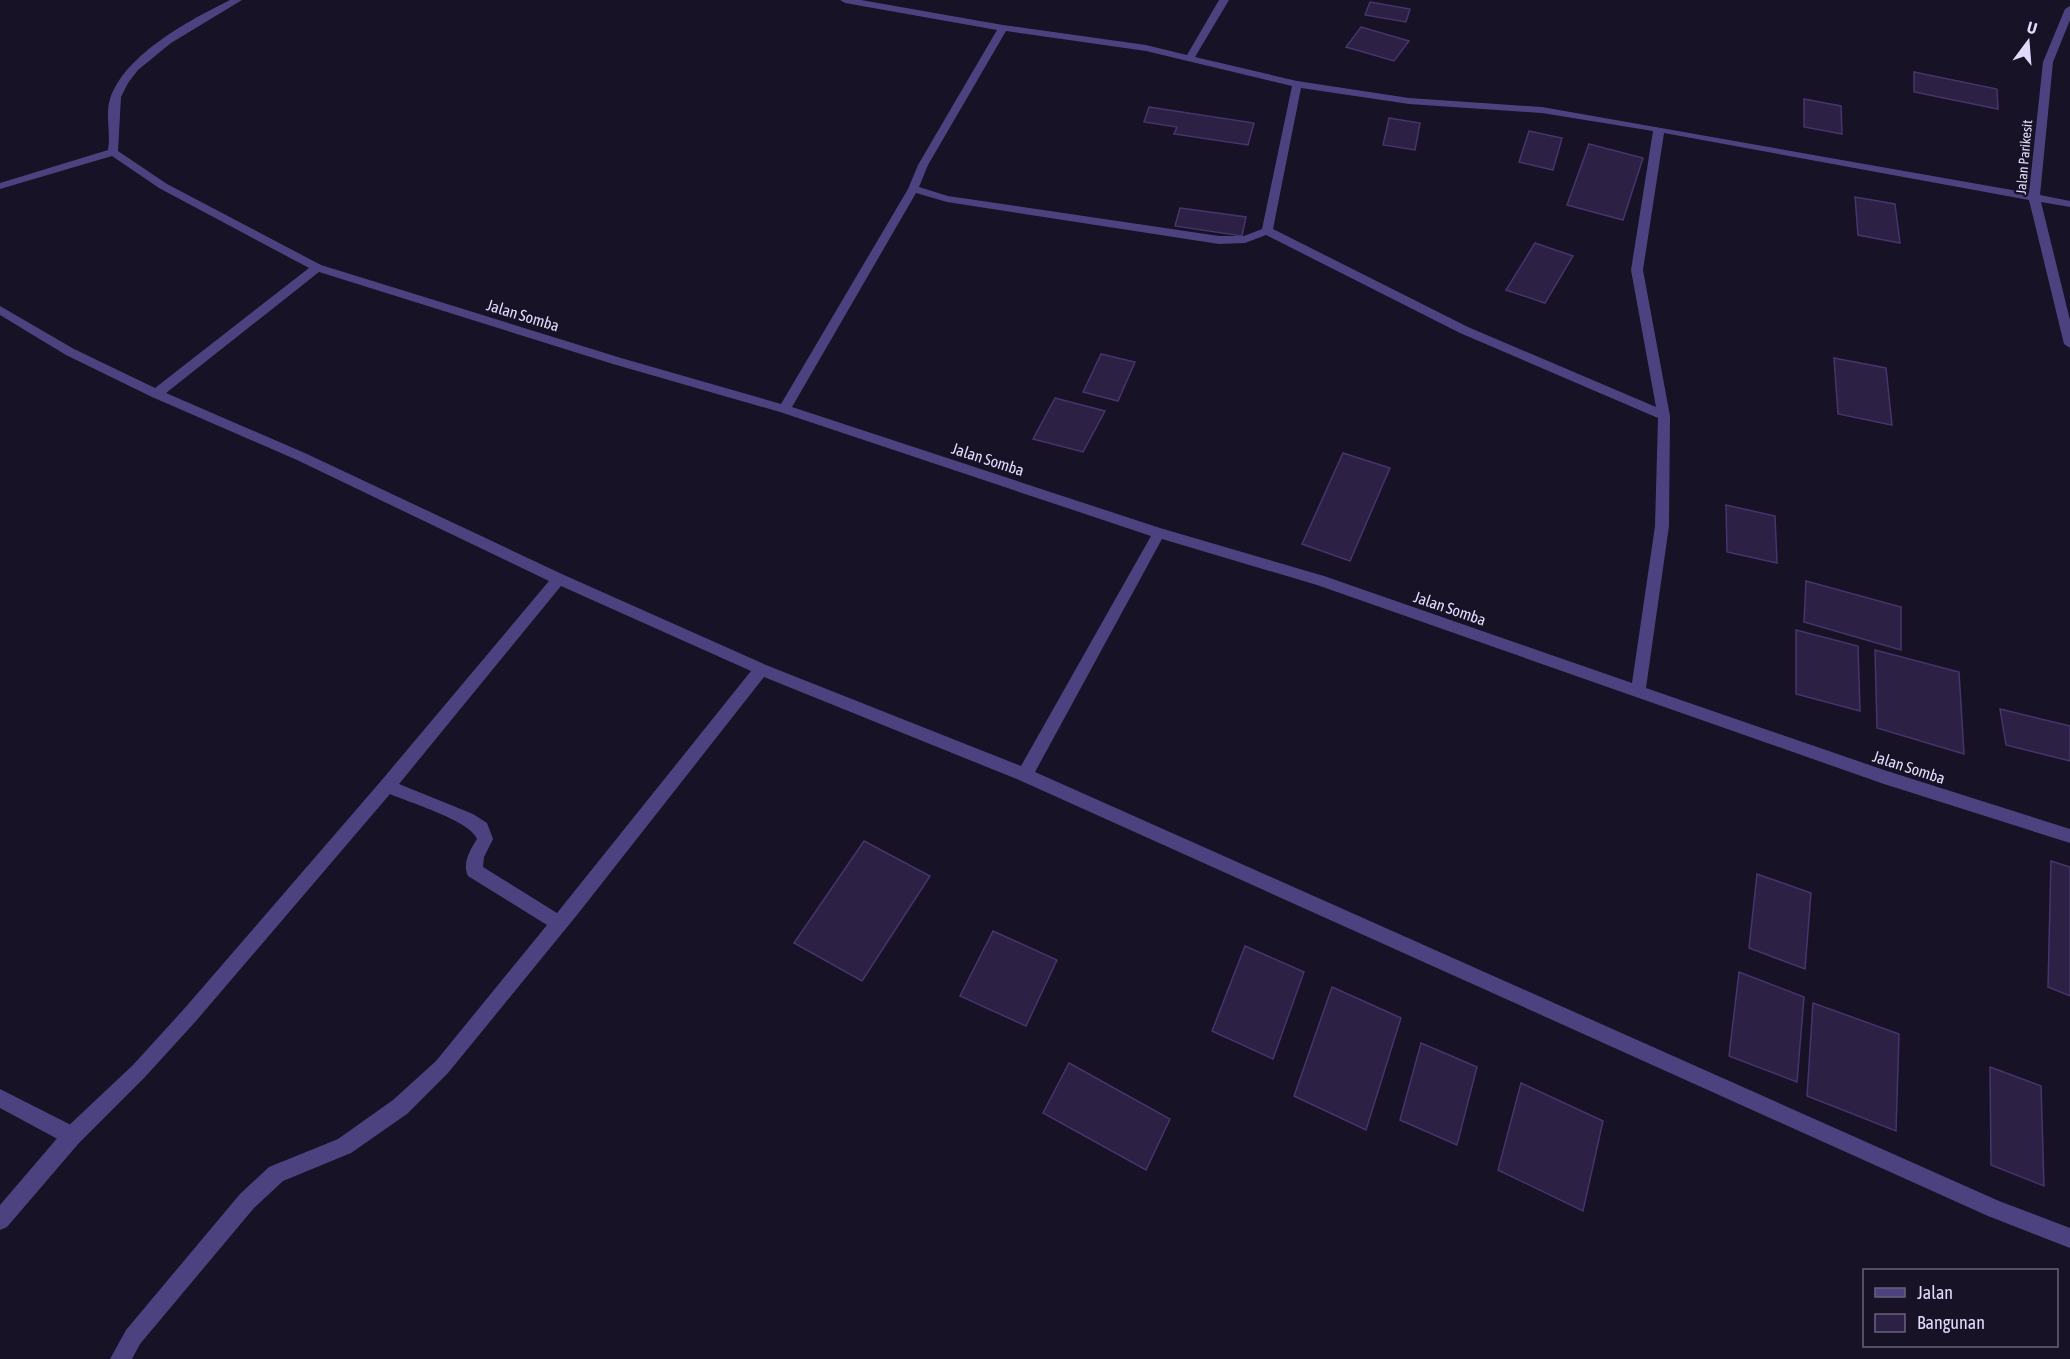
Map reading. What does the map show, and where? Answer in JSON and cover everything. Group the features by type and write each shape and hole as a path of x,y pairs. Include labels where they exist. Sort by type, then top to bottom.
{"street":[{"path":"0,186 113,152 116,139 115,100 120,86 131,71 194,24 237,0"},
{"path":"845,0 1003,28 1146,48 1297,84 1409,101 1542,110 1659,129 2070,204"},
{"path":"1190,57 1224,0"},
{"name":"Jalan Parikesit","path":"2070,9 2067,26 2048,62 2034,197 2070,344"},
{"path":"784,409 913,189 923,165 1003,28"},
{"path":"1267,231 1297,84"},
{"path":"1638,691 1662,526 1664,416 1637,270 1659,129"},
{"name":"Jalan Somba","path":"113,152 163,186 317,268 617,361 784,409 1159,533 1319,580 1884,777 2070,836"},
{"path":"913,189 947,199 1219,240 1245,239 1267,231 1464,330 1664,416"},
{"path":"156,394 317,268"},
{"path":"0,310 70,352 156,394 302,457 559,579 760,669 1025,775 1995,1209 2070,1238"},
{"path":"1025,775 1159,533"},
{"path":"0,1220 72,1136 140,1071 190,1015 387,786 559,579"},
{"path":"120,1359 133,1337 247,1201 276,1174 344,1146 400,1107 442,1067 560,923 760,669"},
{"path":"387,786 467,819 481,828 485,839 476,856 474,872 560,923"},
{"path":"0,1098 72,1136"}],"building":[{"path":"1370,2 1410,9 1406,22 1365,15"},
{"path":"1361,27 1409,41 1394,61 1346,47"},
{"path":"1914,72 1997,89 1998,109 1914,92"},
{"path":"1804,99 1841,106 1842,134 1804,127"},
{"path":"1149,107 1254,123 1248,145 1174,134 1177,127 1144,122"},
{"path":"1389,118 1420,123 1415,150 1383,145"},
{"path":"1529,131 1562,138 1553,170 1519,162"},
{"path":"1589,144 1643,158 1623,220 1567,205"},
{"path":"1855,197 1895,204 1900,243 1858,235"},
{"path":"1180,208 1246,217 1242,236 1175,226"},
{"path":"1535,243 1573,256 1545,303 1506,290"},
{"path":"1101,354 1135,362 1118,401 1083,392"},
{"path":"1834,358 1886,368 1892,425 1838,414"},
{"path":"1055,398 1105,411 1083,452 1033,439"},
{"path":"1343,453 1390,468 1350,561 1302,544"},
{"path":"1726,505 1775,516 1777,563 1727,552"},
{"path":"1806,581 1901,607 1901,650 1804,622"},
{"path":"1796,630 1858,646 1860,711 1796,694"},
{"path":"1875,650 1959,672 1964,754 1877,728"},
{"path":"2000,709 2070,726 2070,761 2006,745"},
{"path":"864,841 930,876 862,981 794,943"},
{"path":"2051,861 2070,867 2070,996 2048,987"},
{"path":"1757,874 1811,893 1805,969 1749,948"},
{"path":"993,931 1057,960 1026,1026 960,996"},
{"path":"1245,946 1304,972 1273,1059 1212,1031"},
{"path":"1739,972 1804,997 1797,1082 1729,1056"},
{"path":"1332,987 1401,1018 1366,1130 1294,1096"},
{"path":"1813,1003 1899,1034 1896,1131 1807,1096"},
{"path":"1421,1043 1477,1067 1457,1145 1400,1120"},
{"path":"1069,1063 1170,1119 1146,1170 1043,1113"},
{"path":"1990,1067 2041,1086 2044,1186 1991,1165"},
{"path":"1521,1083 1603,1121 1583,1211 1498,1170"}]}
